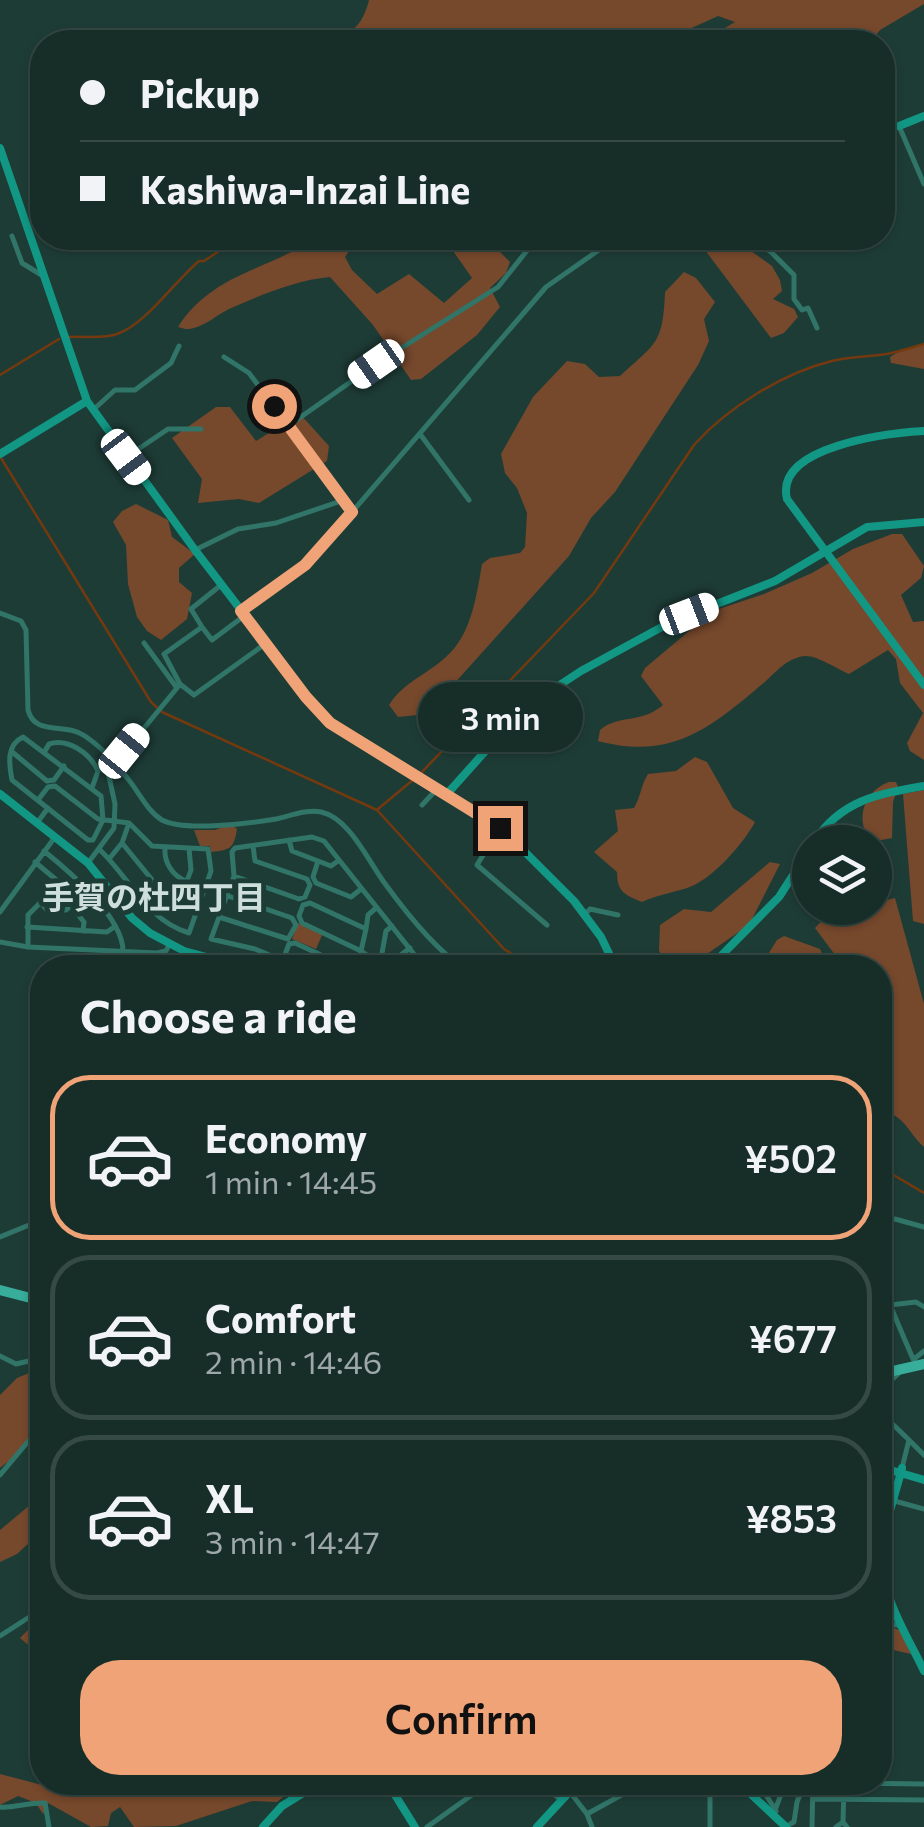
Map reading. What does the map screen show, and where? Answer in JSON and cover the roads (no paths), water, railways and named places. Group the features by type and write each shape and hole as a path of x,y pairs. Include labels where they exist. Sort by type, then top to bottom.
{"main road":[{"path":"0,1290 30,1298"},
{"path":"892,1371 920,1364"}],"street":[{"path":"895,128 924,116"},
{"path":"900,126 924,184"},
{"path":"0,148 30,239"},
{"path":"12,236 17,258 42,276"},
{"path":"33,250 92,410 242,614 330,723 500,828 565,890 585,914 609,955"},
{"path":"288,426 498,286 528,250"},
{"path":"221,584 191,609 212,640 305,565 546,287 599,250"},
{"path":"768,250 794,275 794,299 802,310 808,308 817,328"},
{"path":"92,410 116,390 135,390 171,363 179,346"},
{"path":"224,357 249,373 352,512"},
{"path":"1,453 87,400"},
{"path":"126,457 168,430 201,429"},
{"path":"924,431 853,440 818,454 793,472 784,486 786,499 924,685"},
{"path":"420,434 469,500"},
{"path":"195,550 238,529 276,522 341,500"},
{"path":"447,794 538,696 660,627 775,581 876,524 924,522"},
{"path":"0,613 21,621 26,630 28,710 33,721 41,726 77,730 114,763 154,814 173,824 262,821 313,811 335,818 447,955"},
{"path":"178,686 164,654 202,626"},
{"path":"144,643 178,686 194,695 266,644"},
{"path":"88,863 112,834 114,796 108,775 114,763 178,686"},
{"path":"23,737 92,788 103,803 99,832 93,840 12,780 10,751 23,737"},
{"path":"44,751 49,744 62,741 85,753 98,770 92,788"},
{"path":"10,751 47,780 54,780 64,766"},
{"path":"2,768 10,767"},
{"path":"38,800 54,786 102,820 129,823 152,846 204,848 209,852 211,871 191,930 186,933 158,918 100,850"},
{"path":"827,825 856,802 924,786"},
{"path":"422,805 437,789"},
{"path":"0,794 88,863 132,918 170,945 193,955"},
{"path":"37,823 48,808"},
{"path":"109,859 122,843 129,823"},
{"path":"500,828 478,864 548,925"},
{"path":"0,912 55,837"},
{"path":"267,955 211,939 234,876 233,849 312,837 324,841 415,955"},
{"path":"289,840 292,851 331,866 340,860"},
{"path":"122,843 156,886 178,905 196,913"},
{"path":"234,876 299,899 306,897 310,885 307,879 255,860 252,846"},
{"path":"178,905 191,865 189,848"},
{"path":"166,849 167,864 178,878 187,881"},
{"path":"44,851 85,886 122,940 123,952"},
{"path":"318,861 313,878 316,883 351,897 361,890"},
{"path":"28,947 28,915 56,889 58,880 35,862"},
{"path":"722,955 778,897 792,876"},
{"path":"205,888 292,918 296,925 288,939 220,917"},
{"path":"56,889 84,922 84,931"},
{"path":"366,929 310,902 303,905 298,916 302,922 366,955"},
{"path":"41,903 46,909 66,910 72,905"},
{"path":"132,918 146,906"},
{"path":"360,955 368,915 376,908"},
{"path":"585,914 590,909 618,915"},
{"path":"383,955 386,931 392,926"},
{"path":"27,928 107,932 114,927"},
{"path":"0,942 28,947 157,953 166,951 170,945"},
{"path":"286,955 289,944 296,943 321,955"},
{"path":"402,955 410,948"},
{"path":"106,951 106,955"},
{"path":"892,1220 924,1227"},
{"path":"0,1238 30,1223"},
{"path":"892,1305 916,1302 924,1308"},
{"path":"892,1309 920,1364"},
{"path":"920,1364 924,1352"},
{"path":"0,1356 16,1364 30,1361"},
{"path":"892,1381 899,1370"},
{"path":"892,1424 924,1455"},
{"path":"0,1475 30,1439"},
{"path":"892,1505 909,1440"},
{"path":"892,1468 924,1477"},
{"path":"893,1500 924,1509"},
{"path":"892,1602 924,1671"},
{"path":"0,1636 30,1617"},
{"path":"892,1624 902,1626"},
{"path":"892,1784 924,1784"},
{"path":"263,1827 282,1806 300,1795"},
{"path":"394,1795 415,1827"},
{"path":"427,1827 472,1795"},
{"path":"554,1795 560,1800"},
{"path":"537,1827 565,1795"},
{"path":"575,1795 592,1827"},
{"path":"587,1814 621,1795"},
{"path":"710,1795 710,1827"},
{"path":"754,1795 785,1827 794,1822 799,1795"},
{"path":"767,1795 774,1813"},
{"path":"774,1813 781,1795"},
{"path":"812,1827 813,1795"},
{"path":"836,1827 845,1824 844,1795"},
{"path":"813,1799 924,1800"},
{"path":"0,1807 45,1803 49,1827"}],"waterway":[{"path":"69,337 106,336 128,329 199,261 221,250"},
{"path":"0,375 59,339"},
{"path":"420,774 594,593 694,445 723,418 757,393 813,366 924,344"},
{"path":"1,458 151,702 162,712 377,810 513,955"},
{"path":"378,809 414,779"},
{"path":"892,1174 924,1193"}],"district":[{"name":"手賀の杜四丁目","path":"154,898"}]}
